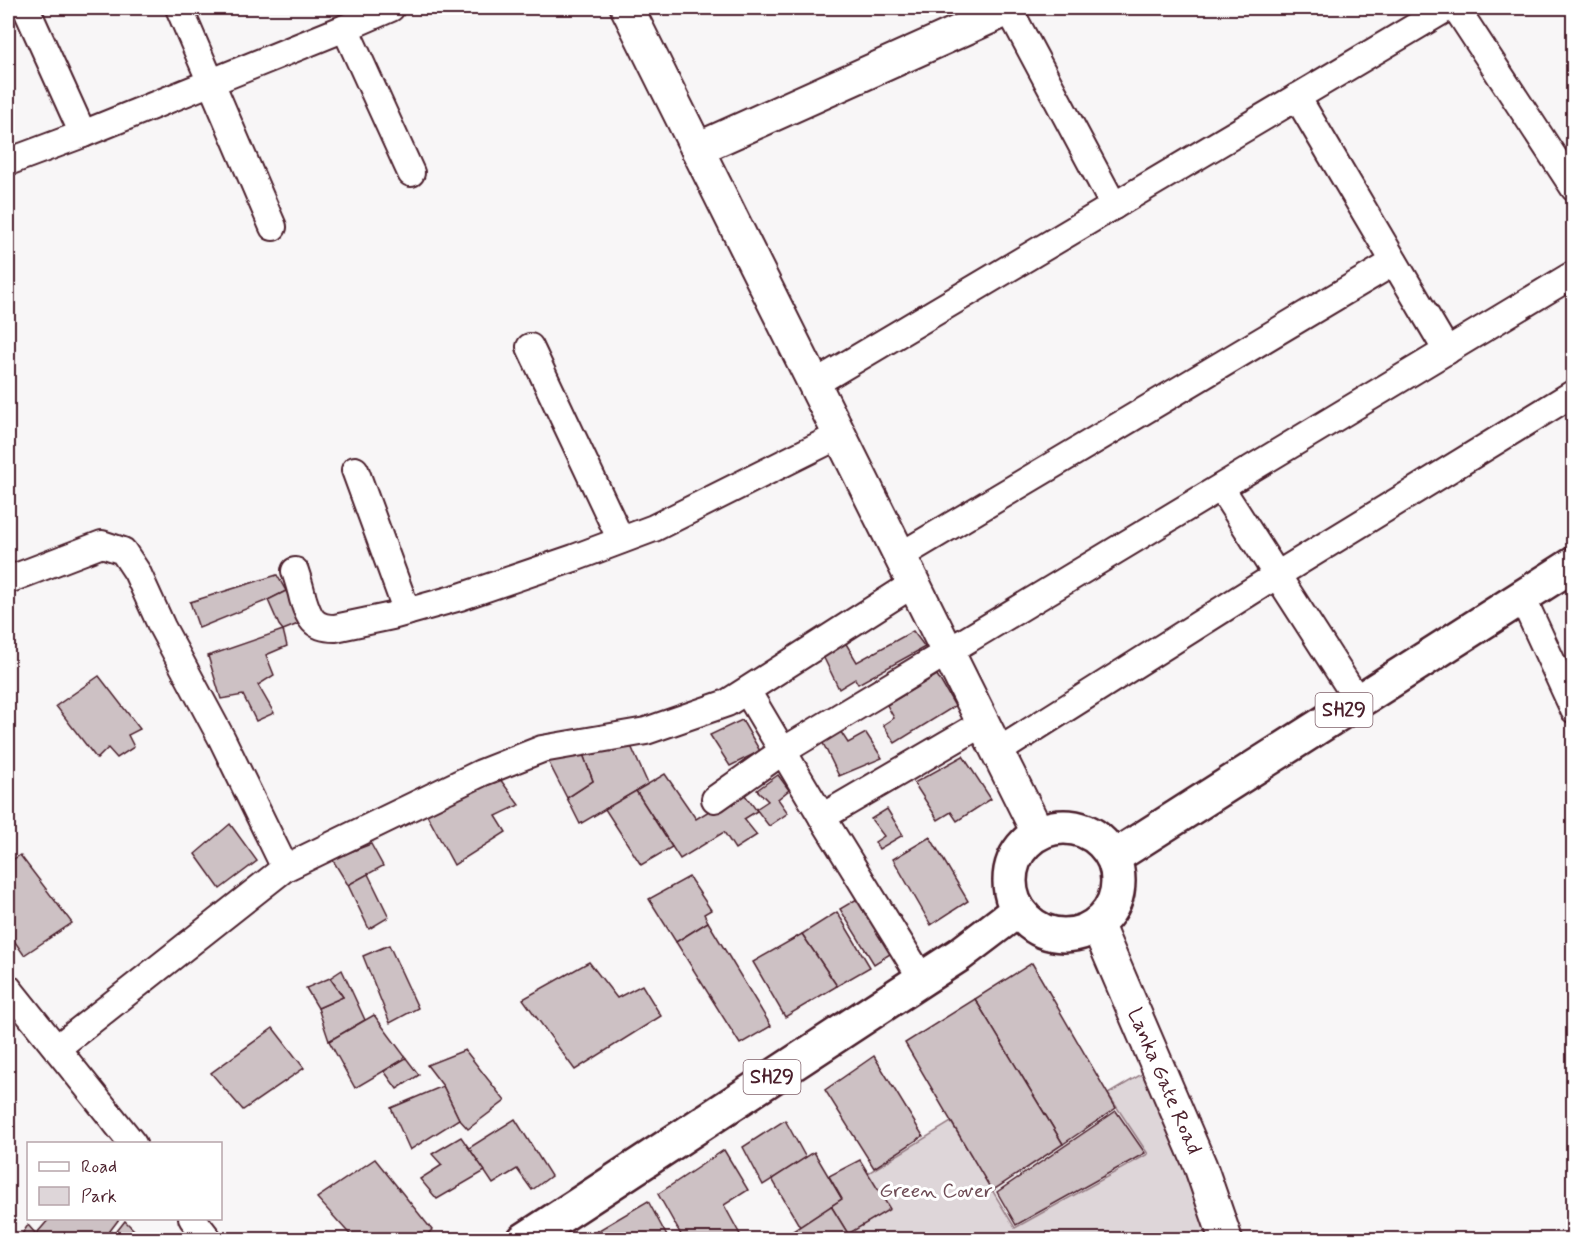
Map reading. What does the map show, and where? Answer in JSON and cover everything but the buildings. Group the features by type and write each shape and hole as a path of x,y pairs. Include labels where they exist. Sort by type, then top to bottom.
{"main road":[{"name":"SH29","path":"1114,857 1574,564"},
{"path":"1072,826 1089,832 1104,842 1114,857 1119,874 1118,894 1110,911 1097,925 1081,933 1063,935 1046,933 1030,924 1018,910 1011,894 1010,877 1014,859 1024,844 1038,833 1054,827 1072,826"},
{"name":"SH29","path":"524,1239 922,979 1018,910"}],"street":[{"path":"26,8 83,134"},
{"path":"179,8 273,227"},
{"path":"8,162 83,134 391,8"},
{"path":"627,8 1038,833"},
{"path":"697,148 1010,8 1114,206"},
{"path":"814,384 1447,8"},
{"path":"1456,8 1574,188"},
{"path":"345,28 411,173"},
{"path":"1297,97 1446,351"},
{"path":"900,556 1394,262"},
{"path":"715,799 783,751 1574,274"},
{"path":"530,347 621,540"},
{"path":"998,752 1277,575 1574,393"},
{"path":"295,571 308,615 319,626 335,628 407,612 470,594 654,528 840,435"},
{"path":"355,470 407,612"},
{"path":"1221,488 1358,701"},
{"path":"8,580 102,544 123,551 137,572 162,627 222,739 285,868"},
{"path":"57,1048 285,868 481,772 542,748 646,731 727,703 913,584"},
{"path":"1521,597 1574,710"},
{"path":"747,691 822,818 922,979"},
{"path":"822,818 983,723"},
{"name":"Lanka Gate Road","path":"1097,925 1200,1165 1226,1239"},
{"path":"8,988 132,1142"},
{"path":"194,1220 209,1239"}],"green space":[{"name":"Green Cover","path":"1157,1065 1220,1239 852,1240 848,1234 868,1173 951,1122 1015,1228 1148,1154 1108,1094"}]}
